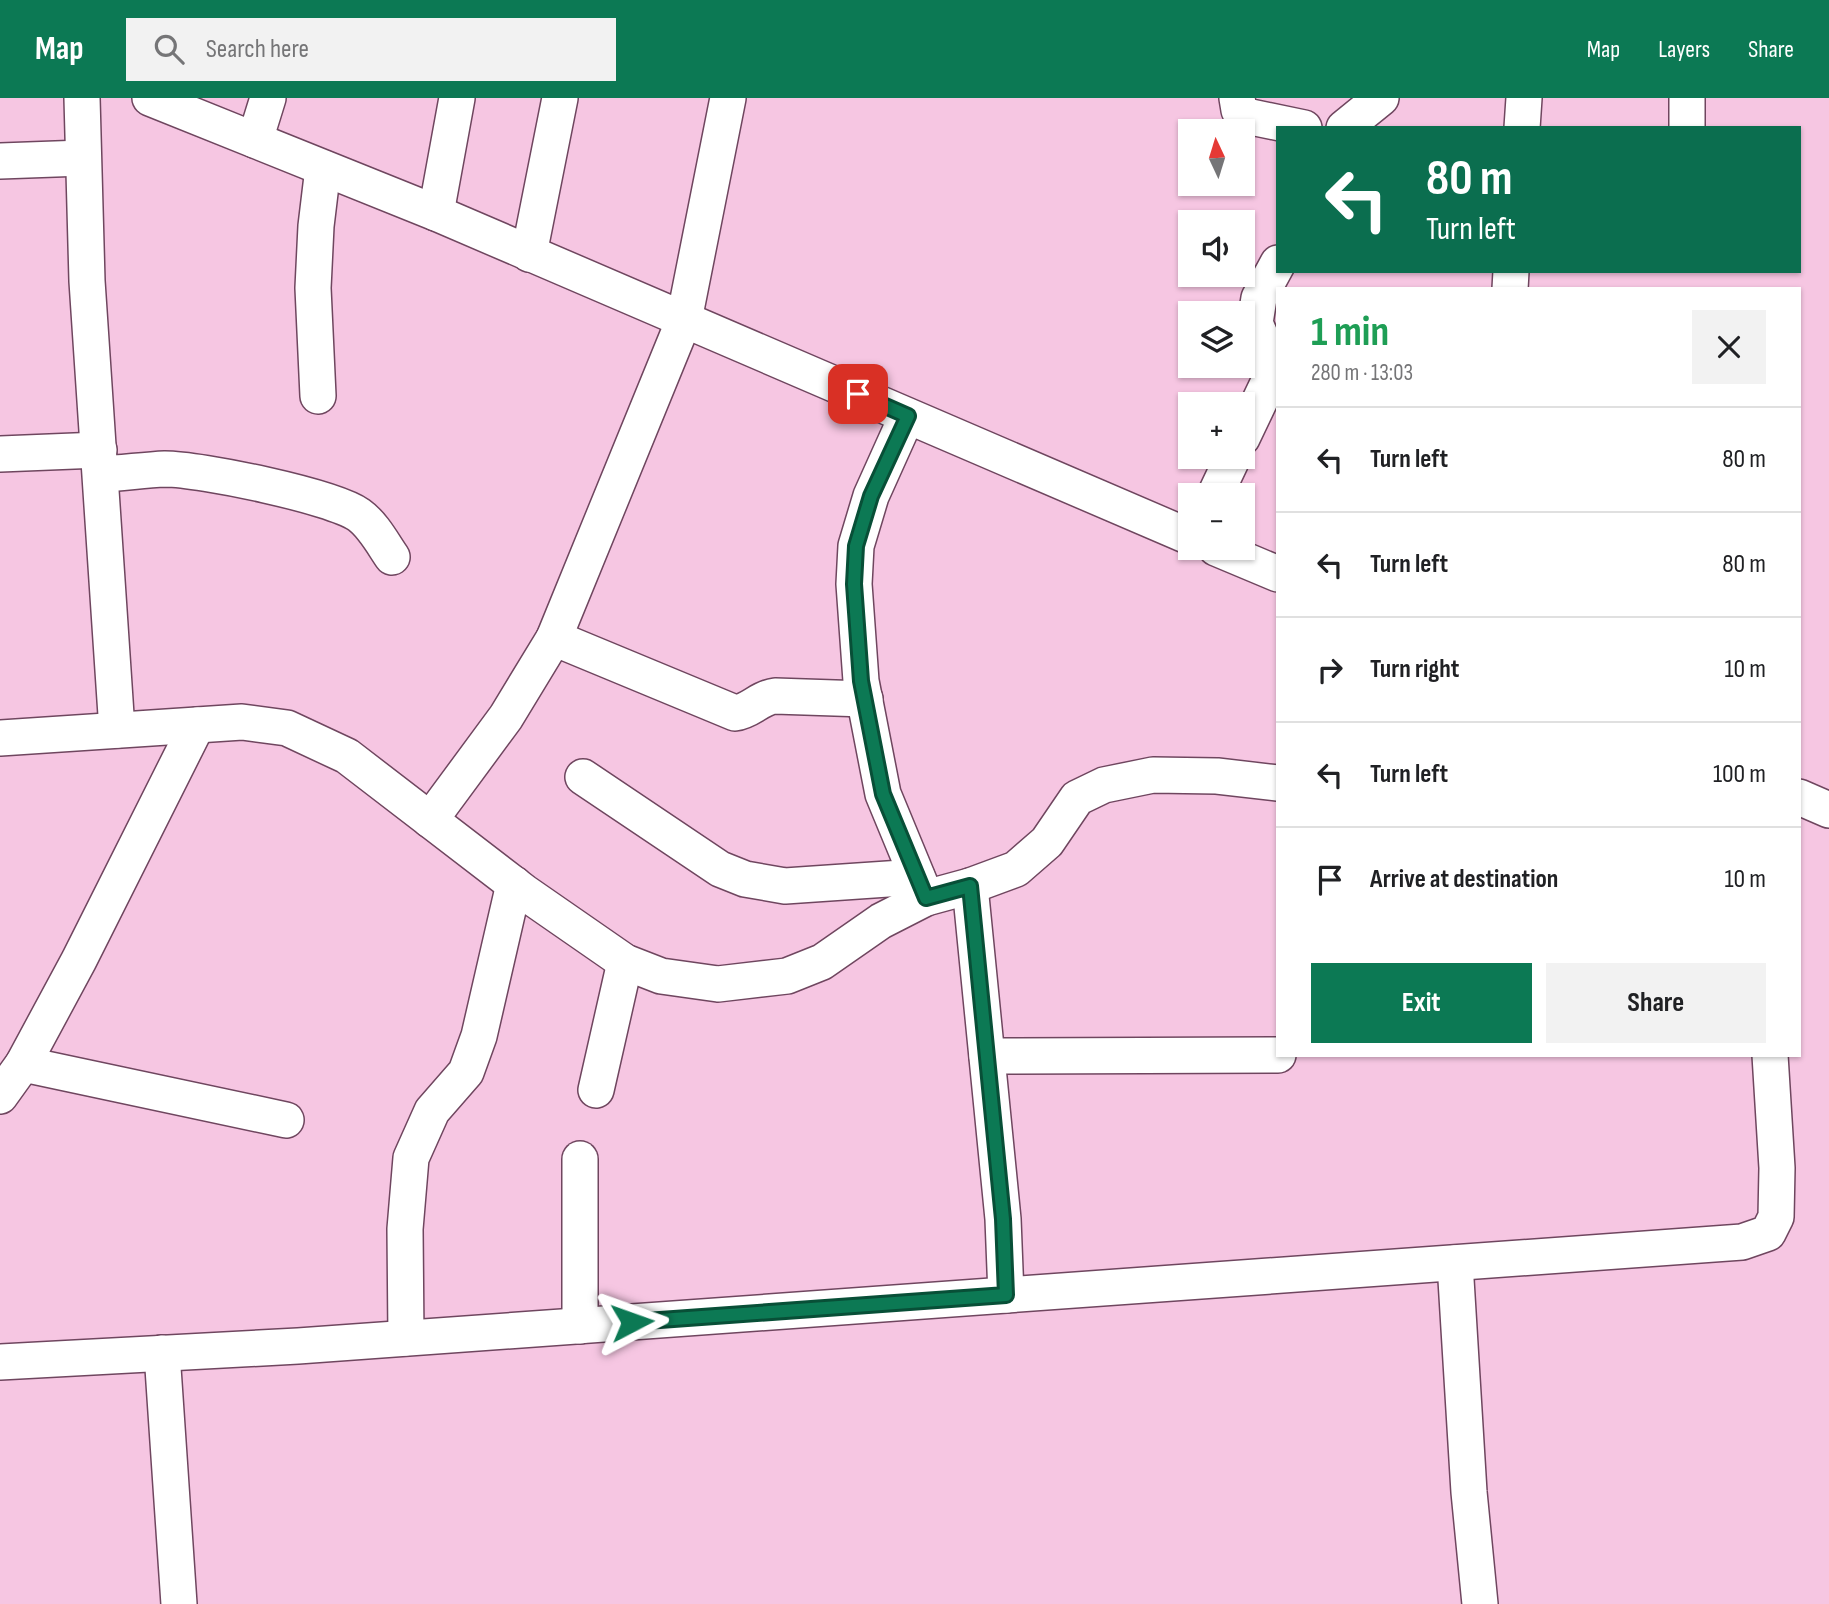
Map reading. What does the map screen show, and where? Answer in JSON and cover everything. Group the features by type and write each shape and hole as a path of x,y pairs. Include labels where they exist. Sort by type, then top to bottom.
{"street":[{"path":"82,98 87,281 117,730"},
{"path":"150,98 436,213 1178,532"},
{"path":"255,140 268,98"},
{"path":"436,213 457,98"},
{"path":"529,254 560,98"},
{"path":"430,820 506,717 554,638 684,320 728,98"},
{"path":"1237,98 1239,110 1246,116 1294,126"},
{"path":"1346,126 1381,98"},
{"path":"1522,126 1524,98"},
{"path":"1687,98 1687,126"},
{"path":"0,162 83,158"},
{"path":"318,396 313,288 316,226 323,168"},
{"path":"1255,411 1272,375 1269,356 1255,323 1259,298 1276,267"},
{"path":"908,416 871,496 856,546 854,584 861,681 883,794 922,888"},
{"path":"0,454 192,471 302,495 343,507 360,516 393,557"},
{"path":"1245,560 1276,573"},
{"path":"554,638 735,713 746,711 767,697 775,696 865,699"},
{"path":"0,737 242,722 286,728 347,756 514,884 625,962 661,976 718,984 787,976 822,962 881,922 922,888"},
{"path":"0,1096 23,1064 79,960 197,725"},
{"path":"583,777 720,869 745,879 785,886 922,888 970,886 1016,869 1047,842 1077,798 1104,785 1153,775 1217,776 1276,783"},
{"path":"1801,798 1829,810"},
{"path":"406,1338 405,1229 411,1158 432,1111 466,1072 479,1036 514,884"},
{"path":"970,886 1003,1219 1006,1295"},
{"path":"596,1090 625,962"},
{"path":"987,1056 1276,1055"},
{"path":"0,1354 0,1362 406,1338 1742,1242 1768,1233 1776,1217 1777,1168 1770,1057"},
{"path":"23,1064 286,1121"},
{"path":"580,1159 580,1326"},
{"path":"1455,1263 1468,1492 1480,1604"},
{"path":"162,1353 178,1604"}],"route":[{"path":"632,1322 1006,1295 1003,1219 970,886 926,898 883,794 861,681 854,584 856,546 871,496 908,416 858,394"}]}
